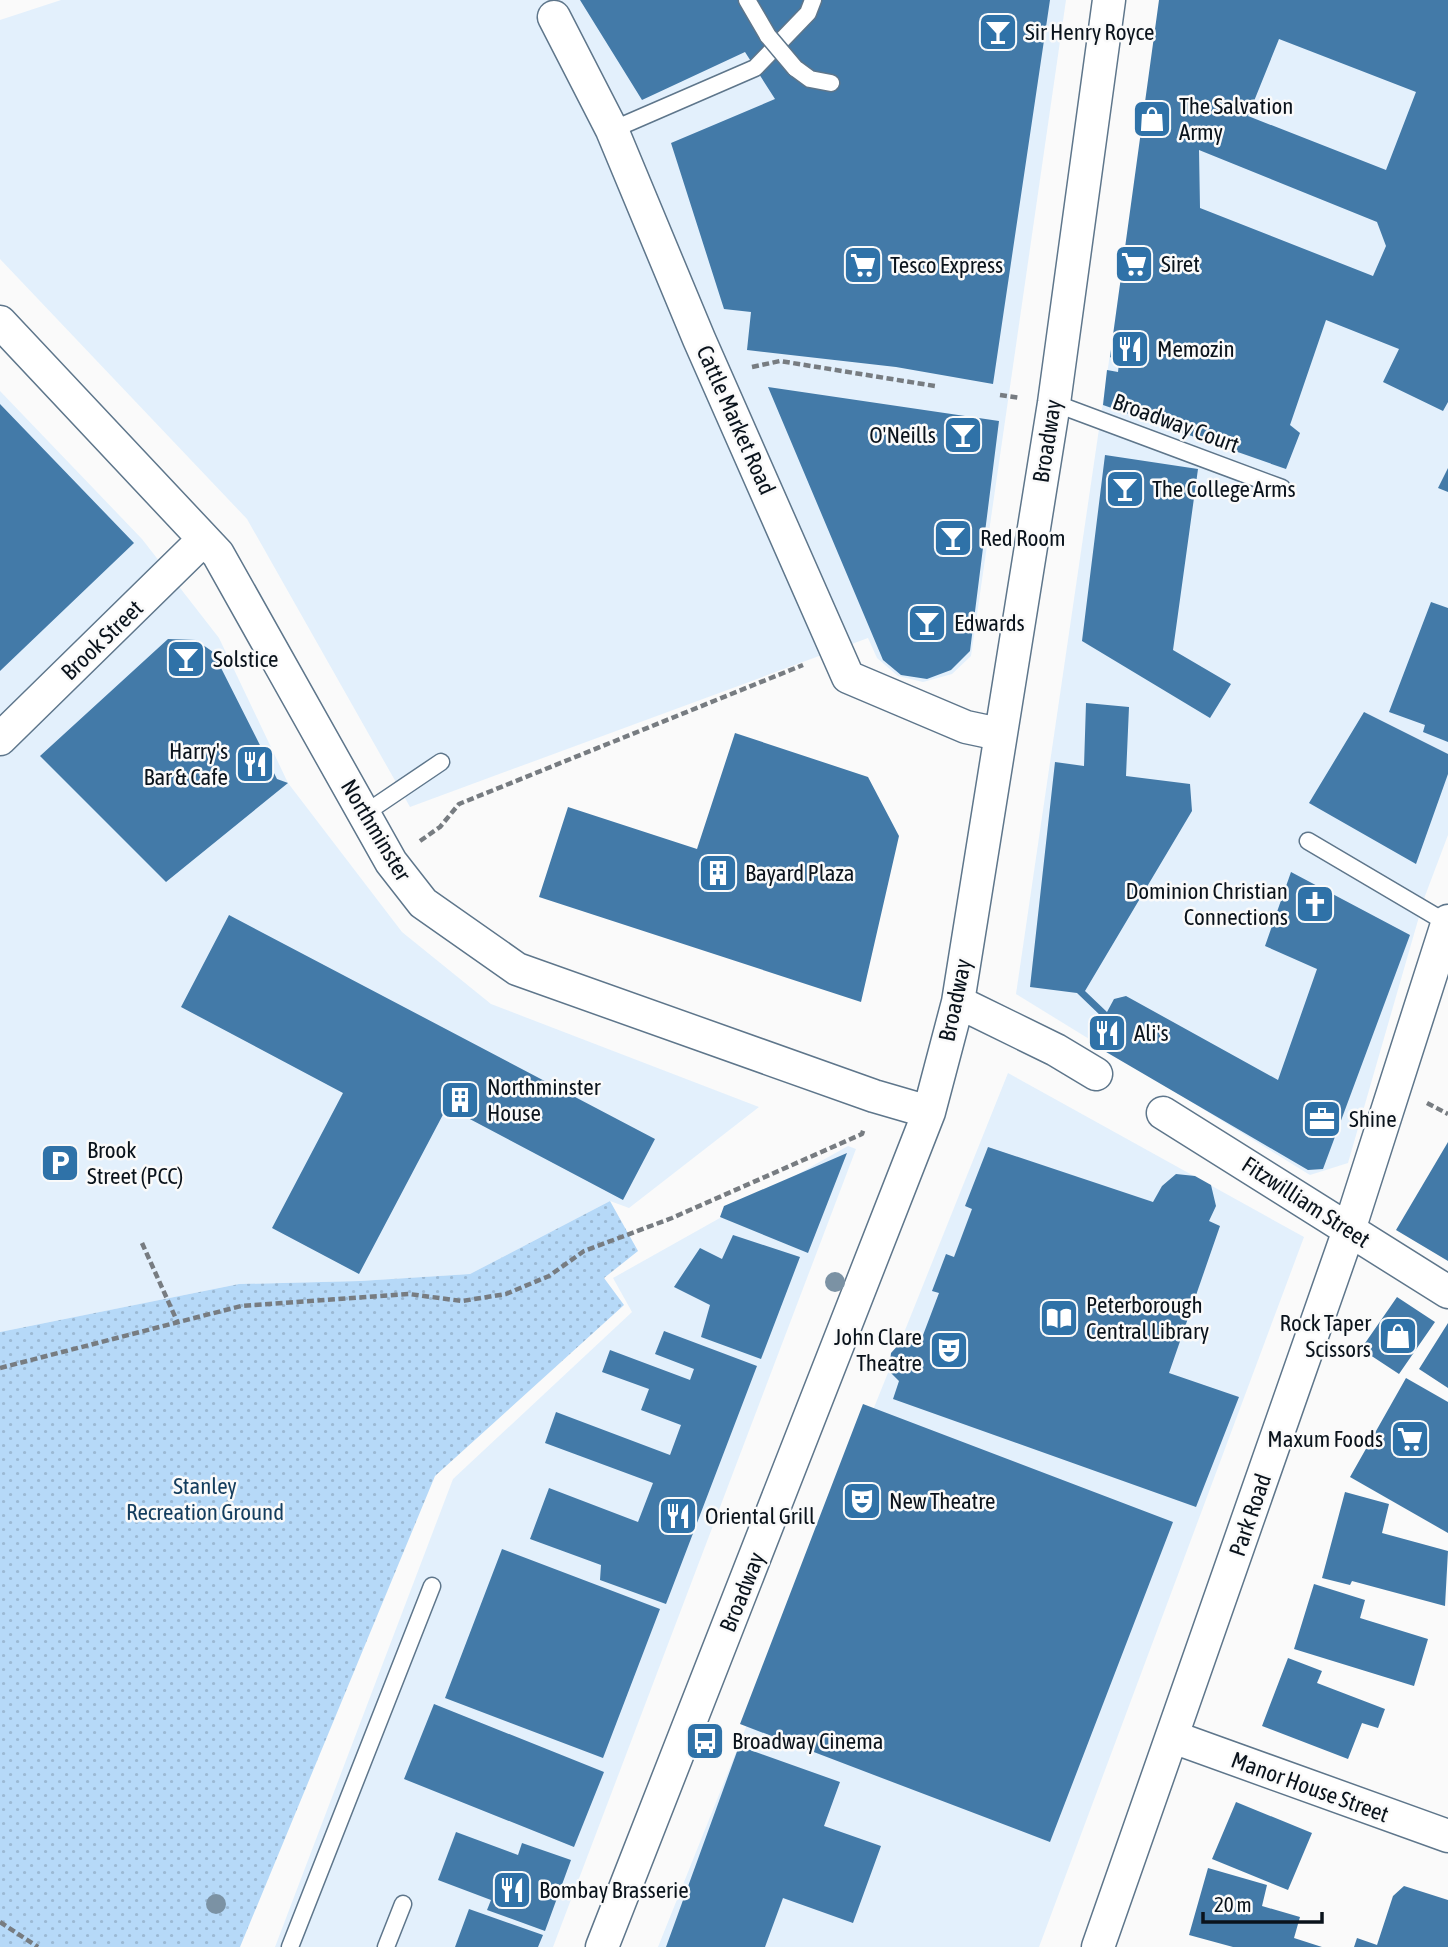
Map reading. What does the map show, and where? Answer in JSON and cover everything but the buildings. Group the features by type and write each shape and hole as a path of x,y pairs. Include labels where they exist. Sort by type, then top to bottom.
{"street":[{"name":"Broadway","path":"602,1947 929,1112 958,1002 1054,403 1109,0"},
{"name":"Cattle Market Road","path":"554,17 612,130 848,677 966,727 999,734"},
{"name":"Northminster","path":"0,322 218,554 391,862 423,903 517,969 929,1112"},
{"name":"Brook Street","path":"0,739 203,540"},
{"name":"Park Road","path":"1098,1947 1349,1230 1448,923"},
{"path":"958,1002 1056,1050 1096,1074"},
{"name":"Fitzwilliam Street","path":"1163,1112 1448,1292"},
{"name":"Manor House Street","path":"1173,1737 1448,1836"}],"lane":[{"path":"747,0 768,36 795,68 810,79 831,83"},
{"path":"612,130 755,68 808,13 813,0"},
{"name":"Broadway Court","path":"1054,403 1282,488"},
{"path":"364,814 441,762"},
{"path":"1308,841 1448,923"},
{"path":"290,1947 432,1586"},
{"path":"386,1947 403,1905"}],"path":[{"path":"717,376 780,360 935,386"},
{"path":"391,862 440,827 459,804 838,651"},
{"path":"0,1368 241,1306 410,1294 462,1301 506,1294 549,1276 584,1251 672,1218 862,1134"},
{"path":"142,1242 177,1321"},
{"path":"0,1922 38,1947"}],"shaded area":[{"path":"61,0 1066,0 971,656 952,674 923,682 898,676 877,658 868,638 410,807 247,519 0,259 0,20"},
{"path":"1162,0 1448,0 1448,835 1425,896 1348,1163 1310,1175 1016,994"},
{"path":"0,391 142,539 219,638 288,783 402,932 491,1004 759,1107 629,1208 610,1201 470,1274 360,1281 239,1284 0,1332"},
{"path":"1008,1073 1304,1237 1039,1947 658,1947"},
{"path":"848,1146 856,1149 553,1947 275,1947 453,1479 632,1312 613,1278"}],"green space":[{"name":"Stanley Recreation Ground","path":"610,1201 638,1251 604,1278 624,1305 435,1476 240,1947 0,1947 0,1332 239,1284 360,1281 470,1274"}],"place":[{"name":"Sir Henry Royce","path":"998,32"},
{"name":"The Salvation Army","path":"1152,119"},
{"name":"Siret","path":"1134,264"},
{"name":"Tesco Express","path":"863,265"},
{"name":"Memozin","path":"1130,349"},
{"name":"O'Neills","path":"963,435"},
{"name":"The College Arms","path":"1125,489"},
{"name":"Red Room","path":"953,538"},
{"name":"Edwards","path":"927,623"},
{"name":"Solstice","path":"186,659"},
{"name":"Harry's Bar & Cafe","path":"255,764"},
{"name":"Bayard Plaza","path":"718,873"},
{"name":"Dominion Christian Connections","path":"1315,904"},
{"name":"Ali's","path":"1107,1033"},
{"name":"Northminster House","path":"460,1100"},
{"name":"Shine","path":"1322,1119"},
{"name":"Brook Street (PCC)","path":"60,1163"},
{"name":"Peterborough Central Library","path":"1059,1318"},
{"name":"Rock Taper Scissors","path":"1398,1336"},
{"name":"John Clare Theatre","path":"949,1350"},
{"name":"Maxum Foods","path":"1410,1439"},
{"name":"New Theatre","path":"862,1501"},
{"name":"Oriental Grill","path":"678,1516"},
{"name":"Broadway Cinema","path":"705,1741"},
{"name":"Bombay Brasserie","path":"512,1890"}]}
